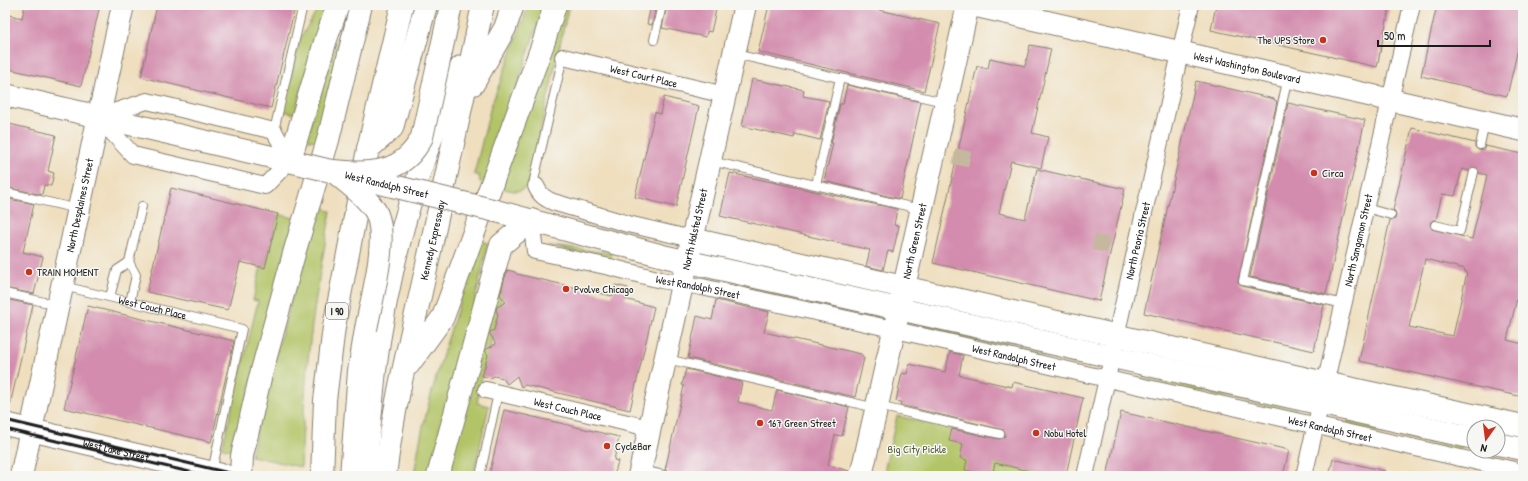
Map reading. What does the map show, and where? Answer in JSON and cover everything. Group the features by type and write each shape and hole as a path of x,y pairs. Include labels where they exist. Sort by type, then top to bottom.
{"main road":[{"name":"North Desplaines Street","path":"21,476 123,5"},
{"path":"298,163 326,39 338,5"},
{"path":"241,476 242,456 260,378 295,250 328,140 361,5"},
{"name":"I 90","path":"322,476 325,400 334,327 368,148 402,5"},
{"path":"368,148 392,128 426,5"},
{"path":"334,172 379,172 395,166 411,154 418,146 422,137 451,5"},
{"path":"464,99 505,28 513,5"},
{"path":"404,372 443,317 544,41 555,5"},
{"name":"North Halsted Street","path":"640,473 686,261 745,5"},
{"name":"North Green Street","path":"861,476 968,5"},
{"name":"West Washington Boulevard","path":"972,5 1486,121 1522,124"},
{"path":"362,473 359,372 373,332 416,185 434,131 481,14"},
{"name":"Kennedy Expressway","path":"385,476 388,452 404,372 464,99 481,14"},
{"name":"West Randolph Street","path":"5,95 496,211 897,319 1523,426"},
{"path":"334,172 364,197 375,210 380,222 382,239 373,332"},
{"path":"438,476 501,245 531,220"},
{"name":"West Randolph Street","path":"692,239 1116,335 1323,393 1466,436"},
{"name":"West Lake Street","path":"5,424 219,474"},
{"path":"1506,446 1523,449"}],"street":[{"name":"North Peoria Street","path":"1085,476 1191,5"},
{"name":"North Sangamon Street","path":"1304,476 1412,5"},
{"name":"West Court Place","path":"563,57 724,96"},
{"path":"147,101 274,131 298,163 265,186 133,155 98,117 147,101"},
{"name":"West Randolph Street","path":"536,186 543,198 553,202 628,224 692,239"},
{"name":"West Randolph Street","path":"531,220 535,251 702,287 897,319 1106,379 1523,472"},
{"name":"West Couch Place","path":"492,391 649,428"}],"lane":[{"path":"274,131 303,5"},
{"path":"654,40 662,5"},
{"path":"734,54 945,102"},
{"path":"536,186 534,180 563,57"},
{"path":"1288,77 1243,281 1344,304"},
{"path":"816,185 840,78"},
{"path":"1480,145 1486,121"},
{"path":"709,160 921,209"},
{"path":"1435,225 1460,231 1474,172"},
{"path":"5,192 78,210"},
{"path":"130,302 136,275 129,262 142,206"},
{"path":"1366,208 1392,214"},
{"path":"110,297 117,270 129,262"},
{"name":"West Couch Place","path":"5,293 110,297 242,329 219,474"},
{"path":"665,359 1000,434"},
{"path":"480,476 492,391"},
{"path":"640,473 664,475"}],"green space":[{"path":"320,5 329,5 294,114 283,111 300,39"},
{"path":"348,5 353,5 319,142 306,139"},
{"path":"529,5 544,5 485,183 480,182 479,176 474,174 491,106"},
{"path":"562,5 569,5 528,185 517,191 496,187"},
{"path":"320,202 324,203 327,210 331,211 310,342 305,388 301,467 251,456 268,381"},
{"path":"278,214 294,218 234,450 222,448 258,301 253,300 261,267 265,268"},
{"path":"479,241 488,243 476,296 429,476 414,476 419,446 433,387"},
{"path":"548,246 612,253 610,260"},
{"path":"503,270 507,272 504,279 504,289 501,290 500,294 502,296 500,306 496,311 498,314 494,330 492,331 492,338 486,365 484,367 477,403 489,406 473,476 445,476"},
{"path":"737,283 870,313 869,317 735,287"},
{"path":"924,324 1083,360 1082,365 923,329"},
{"path":"1143,374 1296,408 1295,413 1142,379"},
{"name":"Big City Pickle","path":"897,416 974,433 973,440 982,460 1051,476 883,476"},
{"path":"1348,420 1462,445 1460,451 1347,425"}],"building":[{"path":"25,5 100,5 81,86 5,68 5,14 22,18"},
{"path":"157,5 288,5 295,7 271,108 141,77"},
{"path":"651,5 656,5 652,25 647,24"},
{"path":"667,5 717,5 711,32 707,31 706,37 662,28"},
{"path":"769,5 858,5 940,24 924,91 758,52"},
{"path":"1216,5 1390,5 1377,67 1211,30"},
{"path":"1437,5 1523,5 1523,27 1507,96 1421,76"},
{"path":"1030,45 1051,49 1032,133 1048,137 1041,168 1011,161 999,213 1025,219 1037,169 1125,189 1099,301 933,263 977,66 988,69 990,58 1025,66"},
{"path":"752,79 804,90 803,96 829,101 820,140 795,134 794,138 742,126"},
{"path":"1196,81 1274,99 1277,101 1238,282 1242,286 1324,305 1314,351 1144,313"},
{"path":"847,85 921,102 900,199 824,181 840,104 843,104"},
{"path":"664,97 699,106 676,207 635,197 655,112 660,114"},
{"name":"Circa","path":"1288,103 1365,120 1326,294 1250,277"},
{"path":"5,123 56,135 48,171 54,173 51,186 44,185 42,195 5,187"},
{"path":"1412,128 1475,143 1475,147 1478,150 1484,149 1485,146 1523,154 1523,287 1520,286 1507,340 1523,344 1523,397 1359,361 1390,220 1395,219 1396,216 1395,211 1393,210","holes":["1472,167 1477,168 1479,173 1487,175 1472,239 1432,229 1430,223 1433,220 1436,220 1442,194 1455,196 1462,169 1469,171","1425,259 1465,269 1464,271 1467,272 1453,336 1409,327"]},
{"path":"730,173 897,209 894,225 899,226 893,252 888,251 883,270 866,266 870,250 720,216"},
{"path":"171,188 278,214 265,268 240,262 228,310 147,292"},
{"path":"5,198 34,204 23,252 43,257 34,294 5,288"},
{"path":"507,270 517,274 612,296 615,285 628,288 625,299 654,307 630,410 525,385 521,387 517,376 507,384 503,378 482,376 488,355 485,350 496,344 490,332 494,330 498,314 496,311 497,307 506,302 500,295"},
{"path":"5,299 33,305 10,405 5,404"},
{"path":"716,300 769,312 764,332 861,354 864,358 855,397 688,358 697,316 712,320"},
{"path":"88,306 234,341 211,442 64,408"},
{"path":"950,352 963,355 959,375 1012,387 1013,382 1083,398 1066,475 1061,473 1060,476 1051,476 995,463 992,476 965,470 967,460 960,458 963,444 949,441 952,429 999,439 1004,437 1004,430 900,405 901,402 896,401 902,373 907,374 909,364 945,372"},
{"name":"167 Green Street","path":"686,369 742,382 738,402 772,410 777,390 849,407 842,436 835,435 828,465 849,471 849,476 669,476 668,471 665,470 684,386 682,385"},
{"path":"504,410 619,437 614,460 618,461 614,476 489,476"},
{"path":"1121,412 1289,450 1283,476 1107,476"},
{"path":"1333,459 1385,471 1384,476 1329,476"}],"tunnel":[{"path":"954,156 972,160"},
{"path":"1093,242 1116,247"}],"railway":[{"path":"5,420 242,476"},
{"path":"5,429 207,476"}],"place":[{"name":"The UPS Store","path":"1323,40"},
{"name":"Circa","path":"1314,173"},
{"name":"TRAIN MOMENT","path":"29,272"},
{"name":"Pvolve Chicago","path":"566,289"},
{"name":"167 Green Street","path":"760,423"},
{"name":"Nobu Hotel","path":"1036,433"},
{"name":"CycleBar","path":"607,446"}]}
